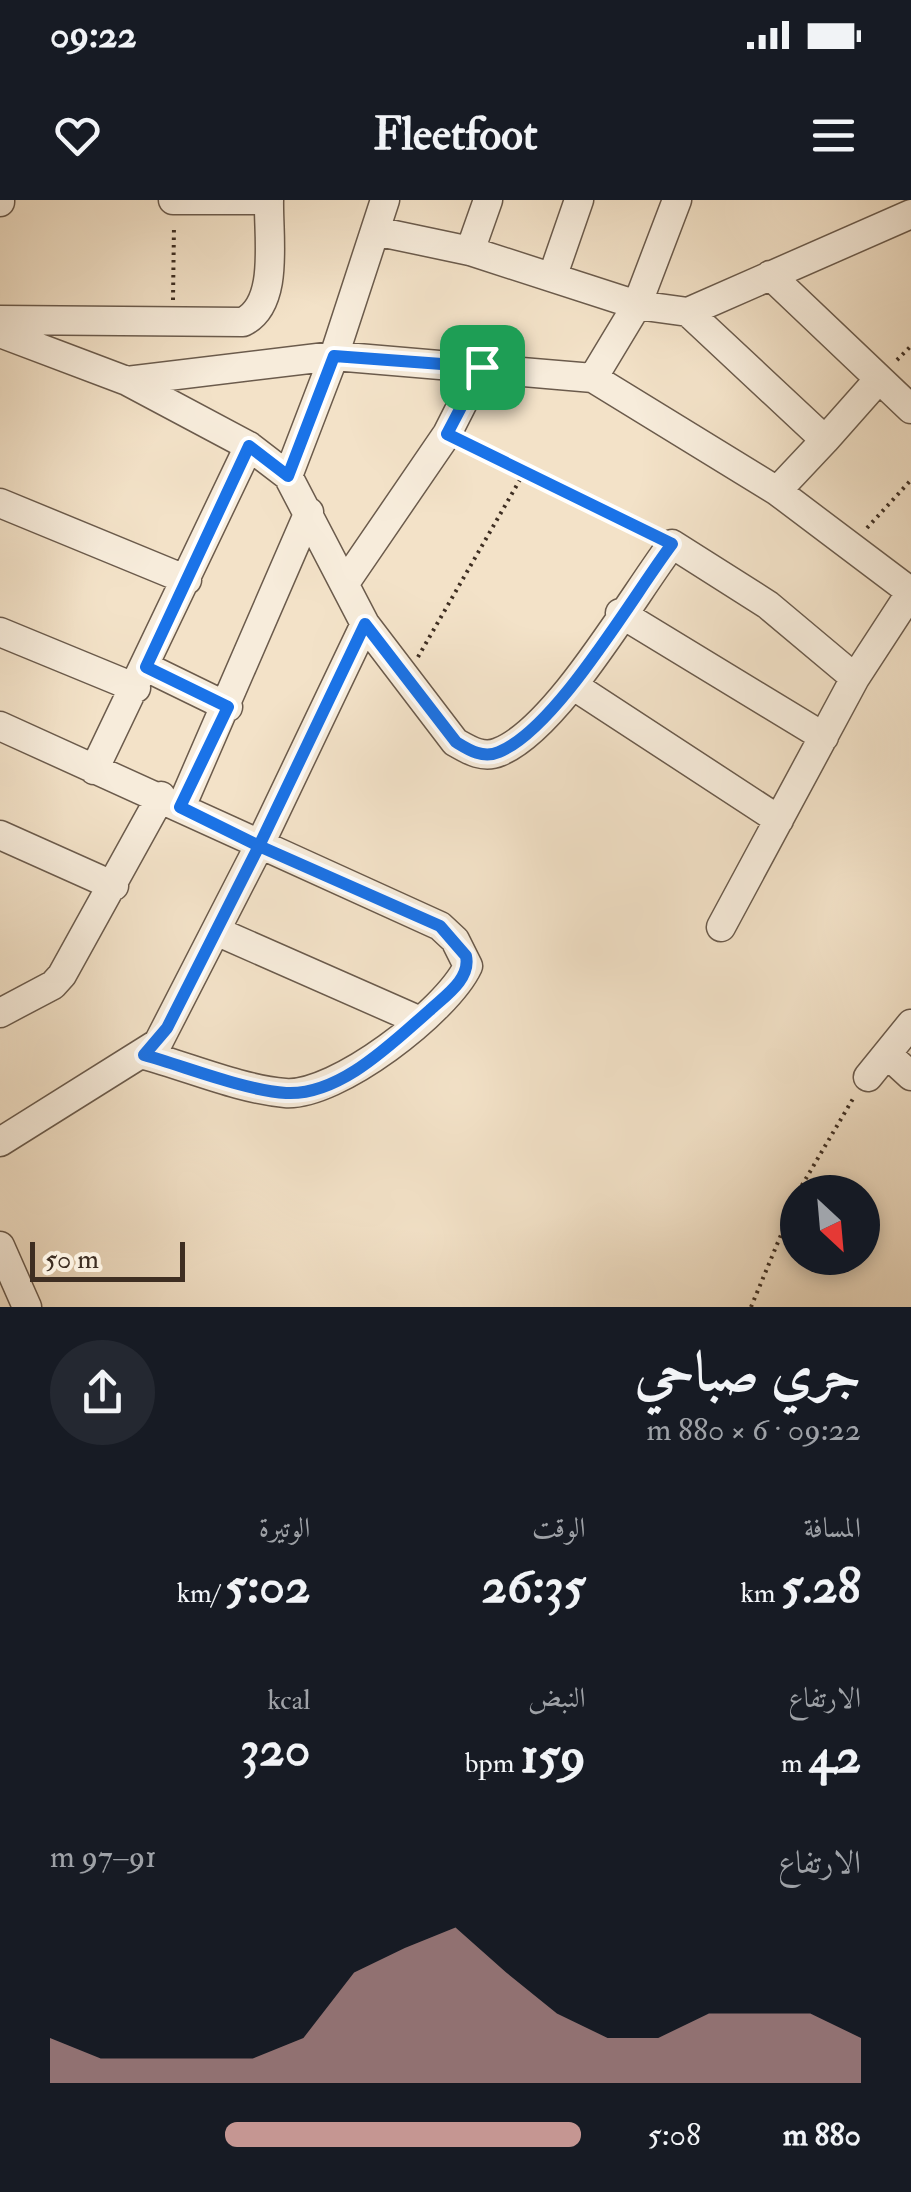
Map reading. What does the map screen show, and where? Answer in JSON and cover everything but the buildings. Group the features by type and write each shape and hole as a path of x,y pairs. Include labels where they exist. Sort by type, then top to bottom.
{"street":[{"path":"0,320 227,324 256,315 266,300 270,200 174,200"},
{"path":"288,476 334,356 384,200"},
{"path":"470,251 488,200"},
{"path":"553,275 579,200"},
{"path":"593,378 637,305 677,200"},
{"path":"375,231 470,251 637,305 688,312 911,214"},
{"path":"770,275 911,408"},
{"path":"688,312 825,440"},
{"path":"0,333 127,381 249,446 288,476 365,624 456,742 474,753 496,754 518,741 574,686 620,614 672,544 768,605 855,678"},
{"path":"127,381 334,356 593,378 777,491 911,592 855,678 721,927"},
{"path":"345,583 447,434 482,367"},
{"path":"777,491 879,379"},
{"path":"94,770 249,446"},
{"path":"0,503 187,580"},
{"path":"0,1013 54,985 170,802 228,707 309,512"},
{"path":"620,614 824,736"},
{"path":"0,1142 144,1055 167,1028 365,624"},
{"path":"0,632 228,707"},
{"path":"574,686 779,820"},
{"path":"6,735 170,802 428,921 455,940 468,966 452,991 339,1080 286,1093 144,1055"},
{"path":"0,834 114,886"},
{"path":"216,930 418,1020"},
{"path":"868,1077 911,1024"},
{"path":"887,1054 911,1076"},
{"path":"2,1252 27,1307"}],"path":[{"path":"172,322 174,200"},
{"path":"447,434 672,544"},
{"path":"406,678 525,470"},
{"path":"852,546 911,480"},
{"path":"809,1175 868,1077"},
{"path":"751,1307 780,1237"}],"route":[{"path":"482,367 334,356 288,476 249,446 146,667 228,707 180,807 259,846 167,1028 144,1055 286,1093 311,1090 339,1080 402,1036 452,991 468,966 455,940 440,926 259,846 365,624 456,742 474,753 496,754 518,741 574,686 620,614 672,544 447,434 482,367"}]}
